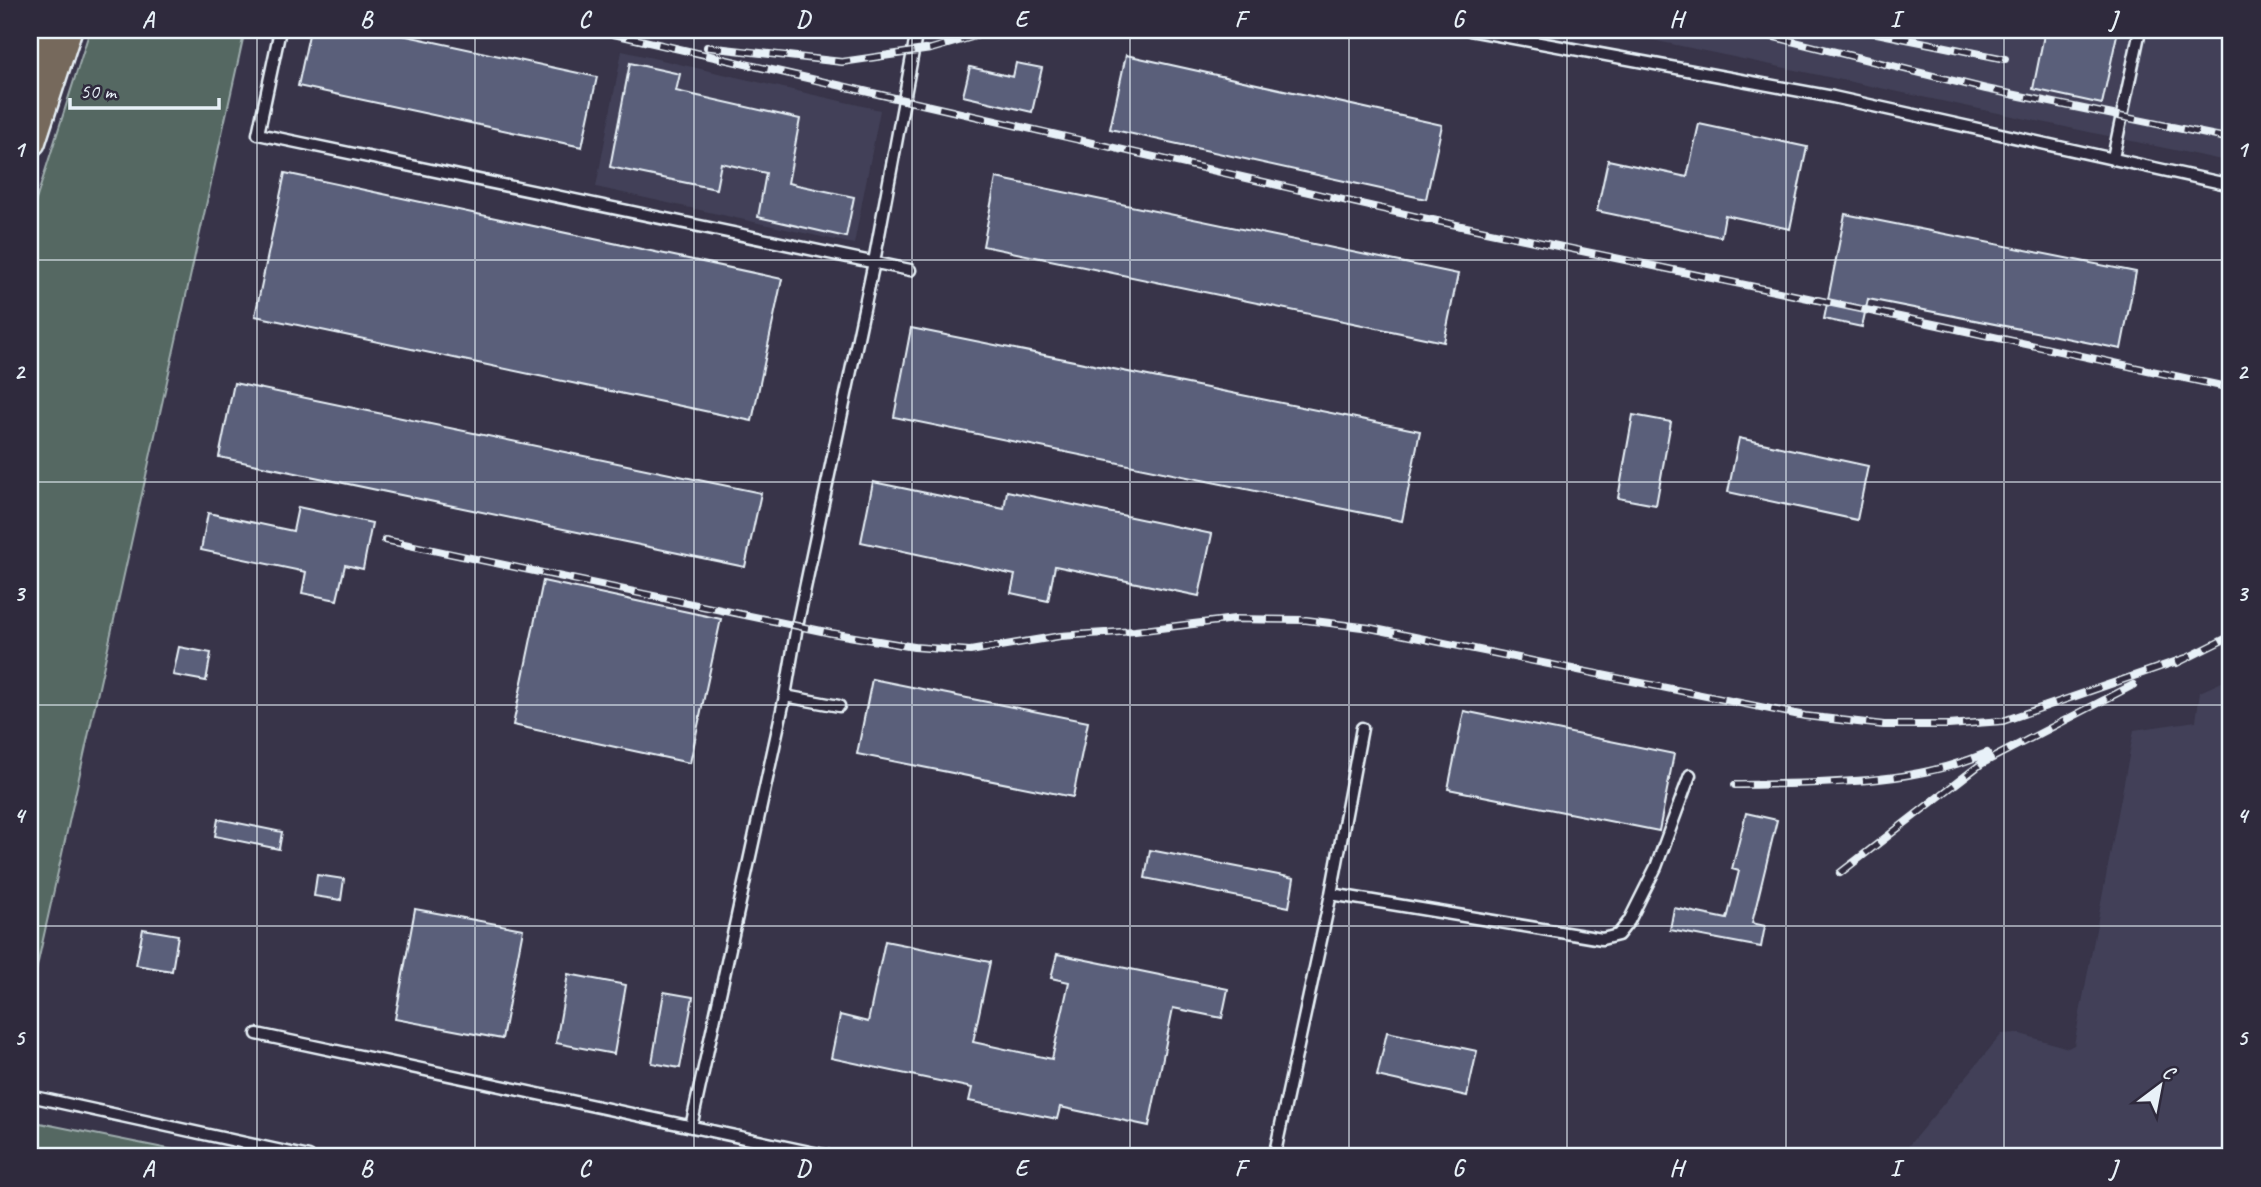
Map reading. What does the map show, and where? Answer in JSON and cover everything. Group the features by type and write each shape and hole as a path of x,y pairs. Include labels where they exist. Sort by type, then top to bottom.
{"main road":[{"path":"30,66 41,30"},
{"path":"30,141 66,30"}],"lane":[{"path":"280,30 258,134 910,270"},
{"path":"691,1127 785,695 797,625 874,262 917,30"},
{"path":"1470,30 1833,97 2231,185"},
{"path":"2113,158 2140,30"},
{"path":"785,695 839,706"},
{"path":"1274,1157 1331,894 1362,728"},
{"path":"1331,894 1602,939 1618,935 1629,921 1656,867 1690,775"},
{"path":"257,1034 833,1157"},
{"path":"30,1096 309,1157"}],"shaded area":[{"path":"1605,30 2231,30 2231,162"},
{"path":"622,51 880,110 854,244 596,187"},
{"path":"2231,678 2231,1157 1899,1157 2002,1034 2017,1033 2068,1048 2074,1045 2134,730 2196,721 2200,692"}],"green space":[{"path":"90,30 245,30 30,998 30,219"},
{"path":"30,1121 208,1157 30,1157"}],"building":[{"path":"310,30 379,30 597,77 582,147 298,86"},
{"path":"2045,30 2118,30 2102,104 2033,89"},
{"path":"1126,55 1442,125 1426,199 1110,129"},
{"path":"630,63 680,74 676,91 800,119 788,183 854,197 846,237 758,217 766,173 721,163 716,189 610,167"},
{"path":"1016,63 1042,68 1032,112 963,96 970,67 1013,77"},
{"path":"1699,124 1807,147 1790,229 1725,215 1721,237 1597,211 1608,160 1687,177"},
{"path":"285,173 782,279 752,421 255,316"},
{"path":"996,178 1458,274 1444,342 983,246"},
{"path":"1845,214 2136,272 2121,349 1868,299 1862,327 1824,319"},
{"path":"911,328 1420,431 1402,521 894,417"},
{"path":"234,383 761,493 745,567 219,457"},
{"path":"1633,415 1671,422 1656,505 1618,498"},
{"path":"1739,438 1868,466 1857,520 1728,492"},
{"path":"873,482 1004,509 1007,491 1212,534 1199,596 1055,566 1048,601 1011,593 1015,575 861,542"},
{"path":"298,507 372,523 363,569 345,565 337,600 302,593 306,572 201,550 208,513 293,531"},
{"path":"543,581 721,619 690,763 513,725"},
{"path":"179,647 211,653 206,681 173,675"},
{"path":"872,679 1088,722 1073,797 857,754"},
{"path":"1464,711 1674,754 1659,831 1448,789"},
{"path":"1746,813 1777,820 1752,923 1765,926 1761,947 1670,930 1674,908 1727,919 1739,871 1732,869"},
{"path":"218,819 282,832 279,849 215,836"},
{"path":"1150,850 1294,878 1289,907 1145,878"},
{"path":"317,875 344,879 341,900 314,896"},
{"path":"415,909 523,929 502,1039 395,1019"},
{"path":"143,929 178,935 172,971 136,965"},
{"path":"885,941 990,962 973,1042 1052,1059 1069,982 1051,978 1057,954 1228,989 1222,1018 1173,1008 1149,1126 1060,1107 1057,1119 969,1101 972,1088 831,1058 840,1015 868,1022"},
{"path":"568,974 626,985 614,1054 556,1043"},
{"path":"664,992 693,997 680,1068 652,1063"},
{"path":"1387,1032 1477,1051 1467,1096 1377,1076"}],"railway":[{"path":"596,30 1418,217 2231,388"},
{"path":"707,47 842,62 931,49 996,30"},
{"path":"1746,30 1986,89 2231,139"},
{"path":"1862,30 2005,59"},
{"path":"385,540 831,633 914,647 970,651 1060,636 1135,631 1235,619 1306,620 1370,628 1805,716 1884,725 1948,725 2003,721 2186,658"},
{"path":"2177,663 2231,636"},
{"path":"1840,873 1981,764 2133,685"},
{"path":"1735,785 1831,783 1895,777 1957,764 1987,753"}]}
